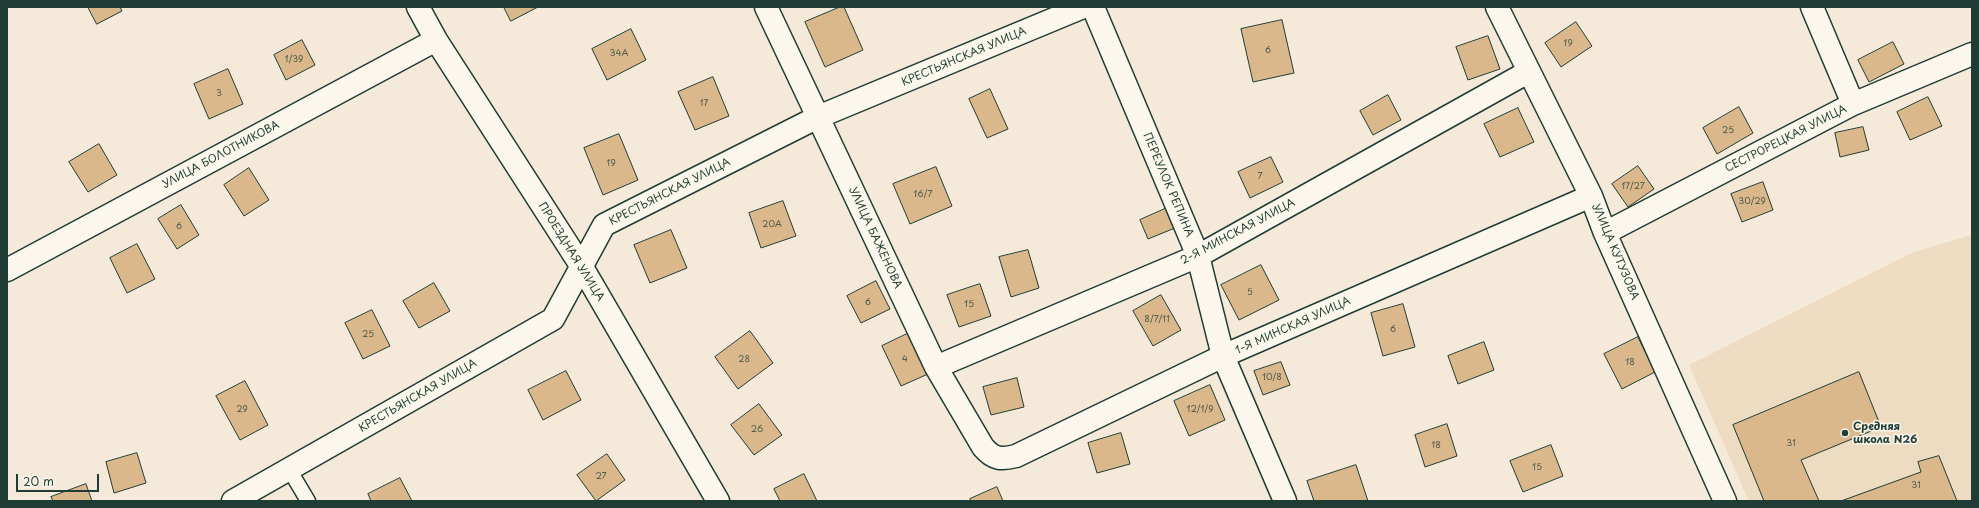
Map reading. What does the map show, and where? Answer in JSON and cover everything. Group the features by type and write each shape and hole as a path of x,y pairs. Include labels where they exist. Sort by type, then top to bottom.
{"street":[{"name":"ПРОЕЗДНАЯ УЛИЦА","path":"418,7 436,40 582,267 718,501"},
{"name":"УЛИЦА БАЖЕНОВА","path":"766,7 936,367 983,447 989,454 998,459"},
{"name":"КРЕСТЬЯНСКАЯ УЛИЦА","path":"233,501 553,319 604,225 818,117 1083,7"},
{"name":"ПЕРЕУЛОК РЕПИНА","path":"1093,7 1198,256 1223,356 1286,501"},
{"name":"УЛИЦА КУТУЗОВА","path":"1497,7 1591,196 1605,233 1725,501"},
{"path":"1812,7 1853,104"},
{"name":"УЛИЦА БОЛОТНИКОВА","path":"7,270 436,40"},
{"name":"СЕСТРОРЕЦКАЯ УЛИЦА","path":"1605,233 1853,104 1972,54"},
{"name":"2-Я МИНСКАЯ УЛИЦА","path":"936,367 1198,256 1528,72"},
{"name":"1-Я МИНСКАЯ УЛИЦА","path":"998,459 1016,456 1223,356 1591,196"}],"lane":[{"path":"289,470 308,501"}],"shaded area":[{"name":"Средняя школа N26","path":"1972,235 1972,501 1749,501 1689,365 1914,252"}],"building":[{"path":"88,7 120,7 122,11 97,24"},
{"path":"504,7 538,7 511,21"},
{"path":"840,7 844,7 863,50 825,67 805,22"},
{"path":"1282,20 1294,73 1253,82 1241,29"},
{"path":"1576,22 1592,46 1561,67 1545,43"},
{"path":"631,29 646,60 607,80 592,49"},
{"path":"1488,36 1500,69 1468,80 1456,47"},
{"path":"302,40 315,65 286,80 274,55"},
{"path":"1893,42 1904,64 1869,82 1858,60"},
{"path":"228,69 243,104 209,119 194,84"},
{"path":"713,77 729,116 695,130 678,92"},
{"path":"990,89 1008,129 987,138 969,99"},
{"path":"1388,95 1401,120 1373,135 1360,111"},
{"path":"1928,97 1942,126 1910,140 1897,112"},
{"path":"1739,107 1753,133 1717,154 1703,128"},
{"path":"1518,108 1534,142 1500,157 1484,124"},
{"path":"1863,127 1869,150 1840,157 1835,133"},
{"path":"619,134 638,180 603,195 584,148"},
{"path":"99,144 117,175 88,192 69,162"},
{"path":"1271,157 1283,182 1250,198 1238,172"},
{"path":"1638,166 1654,189 1628,207 1612,184"},
{"path":"936,167 952,206 910,224 893,184"},
{"path":"249,168 269,200 244,216 224,185"},
{"path":"1763,182 1773,210 1742,222 1731,194"},
{"path":"783,201 796,236 761,248 749,213"},
{"path":"181,205 199,235 177,249 158,219"},
{"path":"1167,208 1175,228 1148,239 1140,220"},
{"path":"671,230 687,268 650,283 634,245"},
{"path":"137,244 155,279 127,293 110,258"},
{"path":"1028,250 1039,288 1011,297 999,257"},
{"path":"1261,265 1279,300 1239,320 1221,285"},
{"path":"876,281 890,309 861,323 847,296"},
{"path":"434,283 450,311 419,328 403,301"},
{"path":"980,284 991,316 959,327 947,295"},
{"path":"1161,295 1181,330 1153,346 1133,311"},
{"path":"1403,304 1415,347 1383,356 1371,313"},
{"path":"372,310 390,346 363,359 345,323"},
{"path":"750,331 773,363 738,389 715,357"},
{"path":"909,333 928,374 901,386 882,346"},
{"path":"1638,337 1655,372 1622,389 1604,354"},
{"path":"1484,342 1494,370 1458,384 1448,356"},
{"path":"1281,362 1290,385 1263,395 1254,371"},
{"path":"566,371 581,400 543,420 528,390"},
{"name":"Средняя школа N26","path":"1859,372 1881,427 1801,460 1819,501 1764,501 1733,425"},
{"path":"1017,378 1024,407 991,415 983,387"},
{"path":"245,381 268,425 240,440 216,396"},
{"path":"1210,385 1225,420 1189,436 1174,401"},
{"path":"759,404 782,435 754,455 731,425"},
{"path":"1447,424 1457,456 1425,467 1415,435"},
{"path":"1121,433 1130,464 1097,473 1088,443"},
{"path":"1551,445 1563,476 1523,492 1510,461"},
{"path":"137,453 146,483 114,493 106,462"},
{"path":"607,454 625,480 596,501 577,475"},
{"name":"Средняя школа N26","path":"1939,456 1957,501 1841,501 1921,472 1918,462"},
{"path":"1356,465 1368,501 1314,501 1307,481"},
{"path":"804,474 817,501 780,501 774,489"},
{"path":"400,478 412,501 371,501 368,494"},
{"path":"86,484 92,501 53,501 51,497"},
{"path":"997,487 1003,501 971,501 970,499"}],"place":[{"name":"Средняя школа N26","path":"1845,433"}]}
